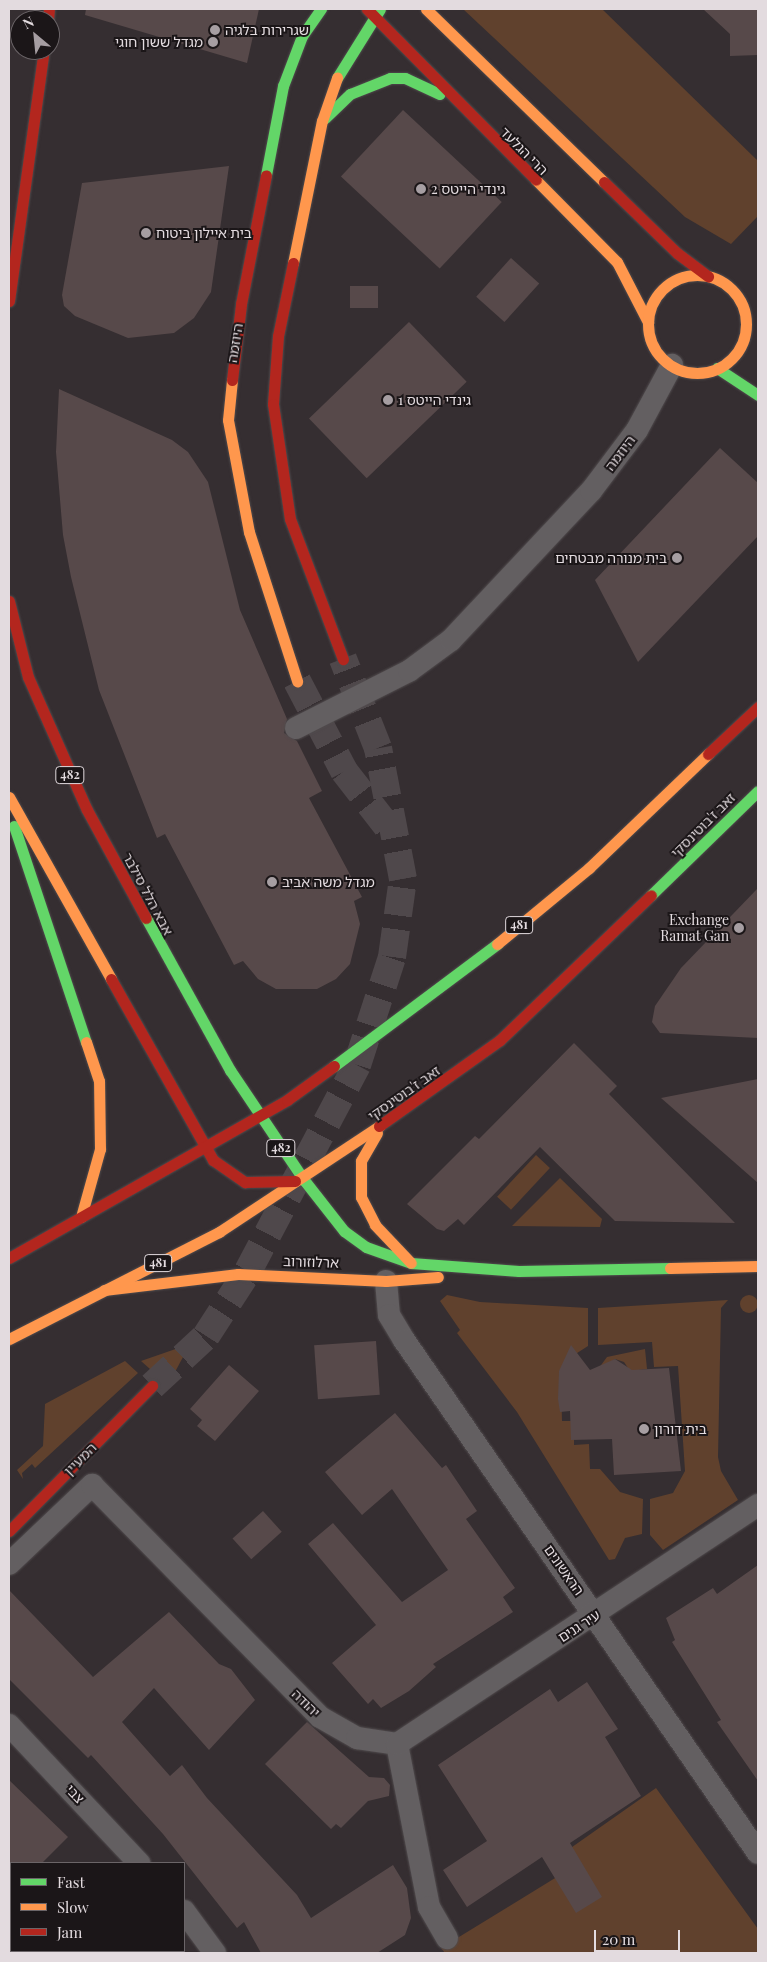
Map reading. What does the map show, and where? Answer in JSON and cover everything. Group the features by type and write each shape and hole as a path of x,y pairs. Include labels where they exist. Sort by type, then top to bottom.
{"street":[{"path":"302,36 303,9"},
{"name":"היוזמה","path":"297,681 249,532 228,420 230,379 270,142 283,86 302,36 321,9"},
{"name":"הרי הגלעד","path":"367,9 378,14 454,102 617,262 648,322"},
{"path":"426,9 677,254 708,276 732,289 758,335"},
{"path":"342,659 290,520 273,404 278,336 322,121 339,71 378,14"},
{"path":"9,301 43,60"},
{"path":"322,121 350,94 390,78 423,85 454,102"},
{"path":"708,276 687,276 667,285 654,301 648,322 654,347 672,366 694,372 717,368 729,361 743,339 744,312"},
{"name":"היוזמה","path":"296,728 409,672 451,640 591,491 637,430 672,366"},
{"path":"717,368 758,395"},
{"name":"אבא הלל סילבר","path":"9,601 28,677 79,794 155,940 259,1117 304,1180"},
{"name":"481","path":"9,1258 259,1117 456,977 589,868 758,707"},
{"name":"זאב ז'בוטינסקי","path":"9,1339 219,1232 304,1180 380,1128 500,1040 758,791"},
{"path":"9,797 204,1149 245,1182 273,1185 304,1180"},
{"path":"9,810 15,854 99,1081 100,1149 81,1217"},
{"path":"380,1128 360,1161 358,1186 375,1225 411,1263"},
{"name":"ארלוזורוב","path":"304,1180 344,1231 366,1247 411,1263 519,1271 656,1271 758,1266"},
{"name":"ארלוזורוב","path":"102,1290 238,1274 386,1281 519,1271"},
{"name":"ארלוזורוב","path":"656,1271 749,1280"},
{"name":"הראשונים","path":"386,1281 389,1315 404,1340 596,1615 758,1853"},
{"name":"המעיין","path":"9,1531 152,1386"},
{"name":"המעיין","path":"9,1564 92,1485"},
{"name":"יהודה","path":"92,1485 320,1718 357,1738 397,1744"},
{"name":"עיר גנים","path":"397,1744 596,1615 758,1505"},
{"name":"צבי","path":"9,1725 138,1862"},
{"path":"397,1744 429,1907 447,1938"},
{"path":"185,1912 215,1953"}],"shaded area":[{"path":"463,9 602,9 758,161 758,216 731,244 685,217"},
{"path":"536,1155 550,1168 511,1210 497,1197"},
{"path":"560,1178 602,1219 600,1227 512,1226"},
{"path":"447,1295 480,1302 588,1308 588,1346 574,1355 561,1382 562,1421 574,1421 574,1445 589,1444 590,1469 600,1469 620,1492 643,1499 642,1534 625,1538 615,1559 609,1560 517,1412 457,1333 460,1330 440,1301"},
{"path":"749,1295 755,1298 758,1304 755,1310 749,1313 743,1310 740,1304 743,1298"},
{"path":"728,1300 721,1308 718,1457 721,1471 738,1500 663,1550 650,1535 650,1499 673,1493 685,1471 678,1366 654,1367 652,1342 598,1345 598,1308"},
{"path":"190,1344 168,1385 141,1361"},
{"path":"645,1349 647,1369 630,1371 624,1362 615,1359 596,1372 607,1357"},
{"path":"125,1361 138,1373 35,1468 32,1464 22,1473 23,1479 17,1470 43,1446 45,1404"},
{"path":"656,1788 758,1929 758,1953 445,1953 441,1948 573,1867 565,1852"}],"building":[{"name":"מגדל ששון חוגי","path":"86,9 259,9 247,63 85,15"},
{"path":"703,9 758,9 758,55 730,56 730,34"},
{"name":"גינדי הייטס 2","path":"403,110 502,202 440,269 341,177"},
{"name":"בית איילון ביטוח","path":"229,166 211,292 194,318 174,333 128,338 75,316 64,306 62,295 82,183"},
{"path":"511,258 539,283 504,322 476,297"},
{"path":"350,286 378,286 378,308 350,308"},
{"name":"גינדי הייטס 1","path":"409,322 467,382 367,478 309,419"},
{"path":"59,389 172,440 188,452 208,482 240,610 287,719 284,733 297,741 322,791 309,798 362,897 354,901 360,924 350,964 336,979 317,989 276,989 258,979 243,961 234,965 165,834 157,838 99,690 71,577 63,535 56,452"},
{"name":"בית מנורה מבטחים","path":"720,448 758,483 758,536 638,662 595,580"},
{"name":"Exchange Ramat Gan","path":"758,888 758,1038 660,1033 652,1022 655,1006 681,968"},
{"path":"574,1043 617,1086 609,1094 735,1223 615,1221 540,1147 464,1225 458,1219 444,1231 437,1229 407,1204 475,1136 479,1139"},
{"path":"758,1079 758,1183 661,1098"},
{"path":"376,1341 380,1395 318,1399 314,1345"},
{"name":"בית דורון","path":"571,1345 590,1370 615,1359 632,1370 669,1368 681,1471 614,1475 612,1439 571,1440 570,1411 560,1412 558,1399 559,1371"},
{"path":"229,1365 259,1391 215,1441 197,1426 202,1420 190,1409"},
{"path":"395,1413 442,1468 446,1465 477,1511 466,1519 515,1588 503,1597 513,1612 433,1664 436,1667 409,1691 381,1708 373,1699 368,1704 332,1663 376,1625 308,1544 333,1523 402,1602 448,1570 392,1489 362,1515 325,1472"},
{"path":"263,1511 282,1532 251,1559 233,1538"},
{"path":"758,1565 758,1781 717,1722 721,1720 672,1642 675,1640 666,1618 713,1588 717,1594"},
{"path":"9,1590 93,1677 169,1612 219,1664 231,1669 255,1700 209,1750 154,1688 122,1722 170,1776 182,1765 207,1798 297,1895 311,1918 393,1865 407,1888 411,1918 405,1935 377,1953 261,1953 244,1922 237,1928 163,1834 91,1755 88,1758 9,1679"},
{"path":"587,1682 618,1729 605,1737 641,1796 570,1843 602,1897 576,1913 542,1857 467,1907 443,1870 487,1841 438,1765 550,1689 558,1702"},
{"path":"307,1722 369,1777 384,1778 390,1785 389,1796 368,1801 341,1828 336,1824 331,1829 265,1764"},
{"path":"9,1780 68,1837 43,1862 9,1863"}],"tunnel":[{"path":"152,1386 206,1336 248,1271 357,1065 392,957 403,879 378,748 343,659"},
{"path":"297,681 344,771 390,830"}],"traffic: fast":[{"path":"266,175 283,86 302,36 321,9"},
{"path":"337,78 380,9"},
{"path":"325,118 350,94 390,78 405,78 440,94"},
{"path":"717,368 758,395"},
{"path":"651,895 758,791"},
{"path":"14,826 86,1042"},
{"path":"146,918 230,1070 304,1180"},
{"path":"334,1066 497,944"},
{"path":"304,1180 344,1231 366,1247 411,1263 519,1271 670,1268"}],"traffic: slow":[{"path":"426,9 604,182"},
{"path":"293,263 322,121 337,78"},
{"path":"536,180 617,262 648,322"},
{"path":"697,275 716,279 731,290 742,305 746,324 742,343 731,358 716,369 697,373 678,369 663,358 652,343 648,324 652,305 663,290 678,279 697,275"},
{"path":"232,380 228,420 249,532 297,681"},
{"path":"497,944 589,868 708,754"},
{"path":"9,797 111,979"},
{"path":"81,1217 100,1149 99,1081 86,1042"},
{"path":"9,1339 219,1232 379,1126"},
{"path":"377,1133 361,1161 361,1197 375,1225 411,1263"},
{"path":"670,1268 758,1266"},
{"path":"104,1290 238,1274 386,1281 438,1277"}],"traffic: jam":[{"path":"367,9 536,180"},
{"path":"9,301 43,60"},
{"path":"232,380 241,304 266,175"},
{"path":"604,182 677,253 708,276"},
{"path":"293,263 278,336 273,404 290,519 343,659"},
{"path":"9,601 28,677 87,810 146,918"},
{"path":"708,754 758,707"},
{"path":"379,1126 500,1040 651,895"},
{"path":"111,979 213,1160 245,1182 295,1181"},
{"path":"9,1258 287,1100 334,1066"},
{"path":"9,1531 152,1386"}],"place":[{"name":"שגרירות בלגיה","path":"215,30"},
{"name":"מגדל ששון חוגי","path":"213,42"},
{"name":"גינדי הייטס 2","path":"421,189"},
{"name":"בית איילון ביטוח","path":"146,233"},
{"name":"גינדי הייטס 1","path":"388,400"},
{"name":"בית מנורה מבטחים","path":"677,558"},
{"name":"מגדל משה אביב","path":"272,882"},
{"name":"Exchange Ramat Gan","path":"739,928"},
{"name":"בית דורון","path":"644,1429"}]}
